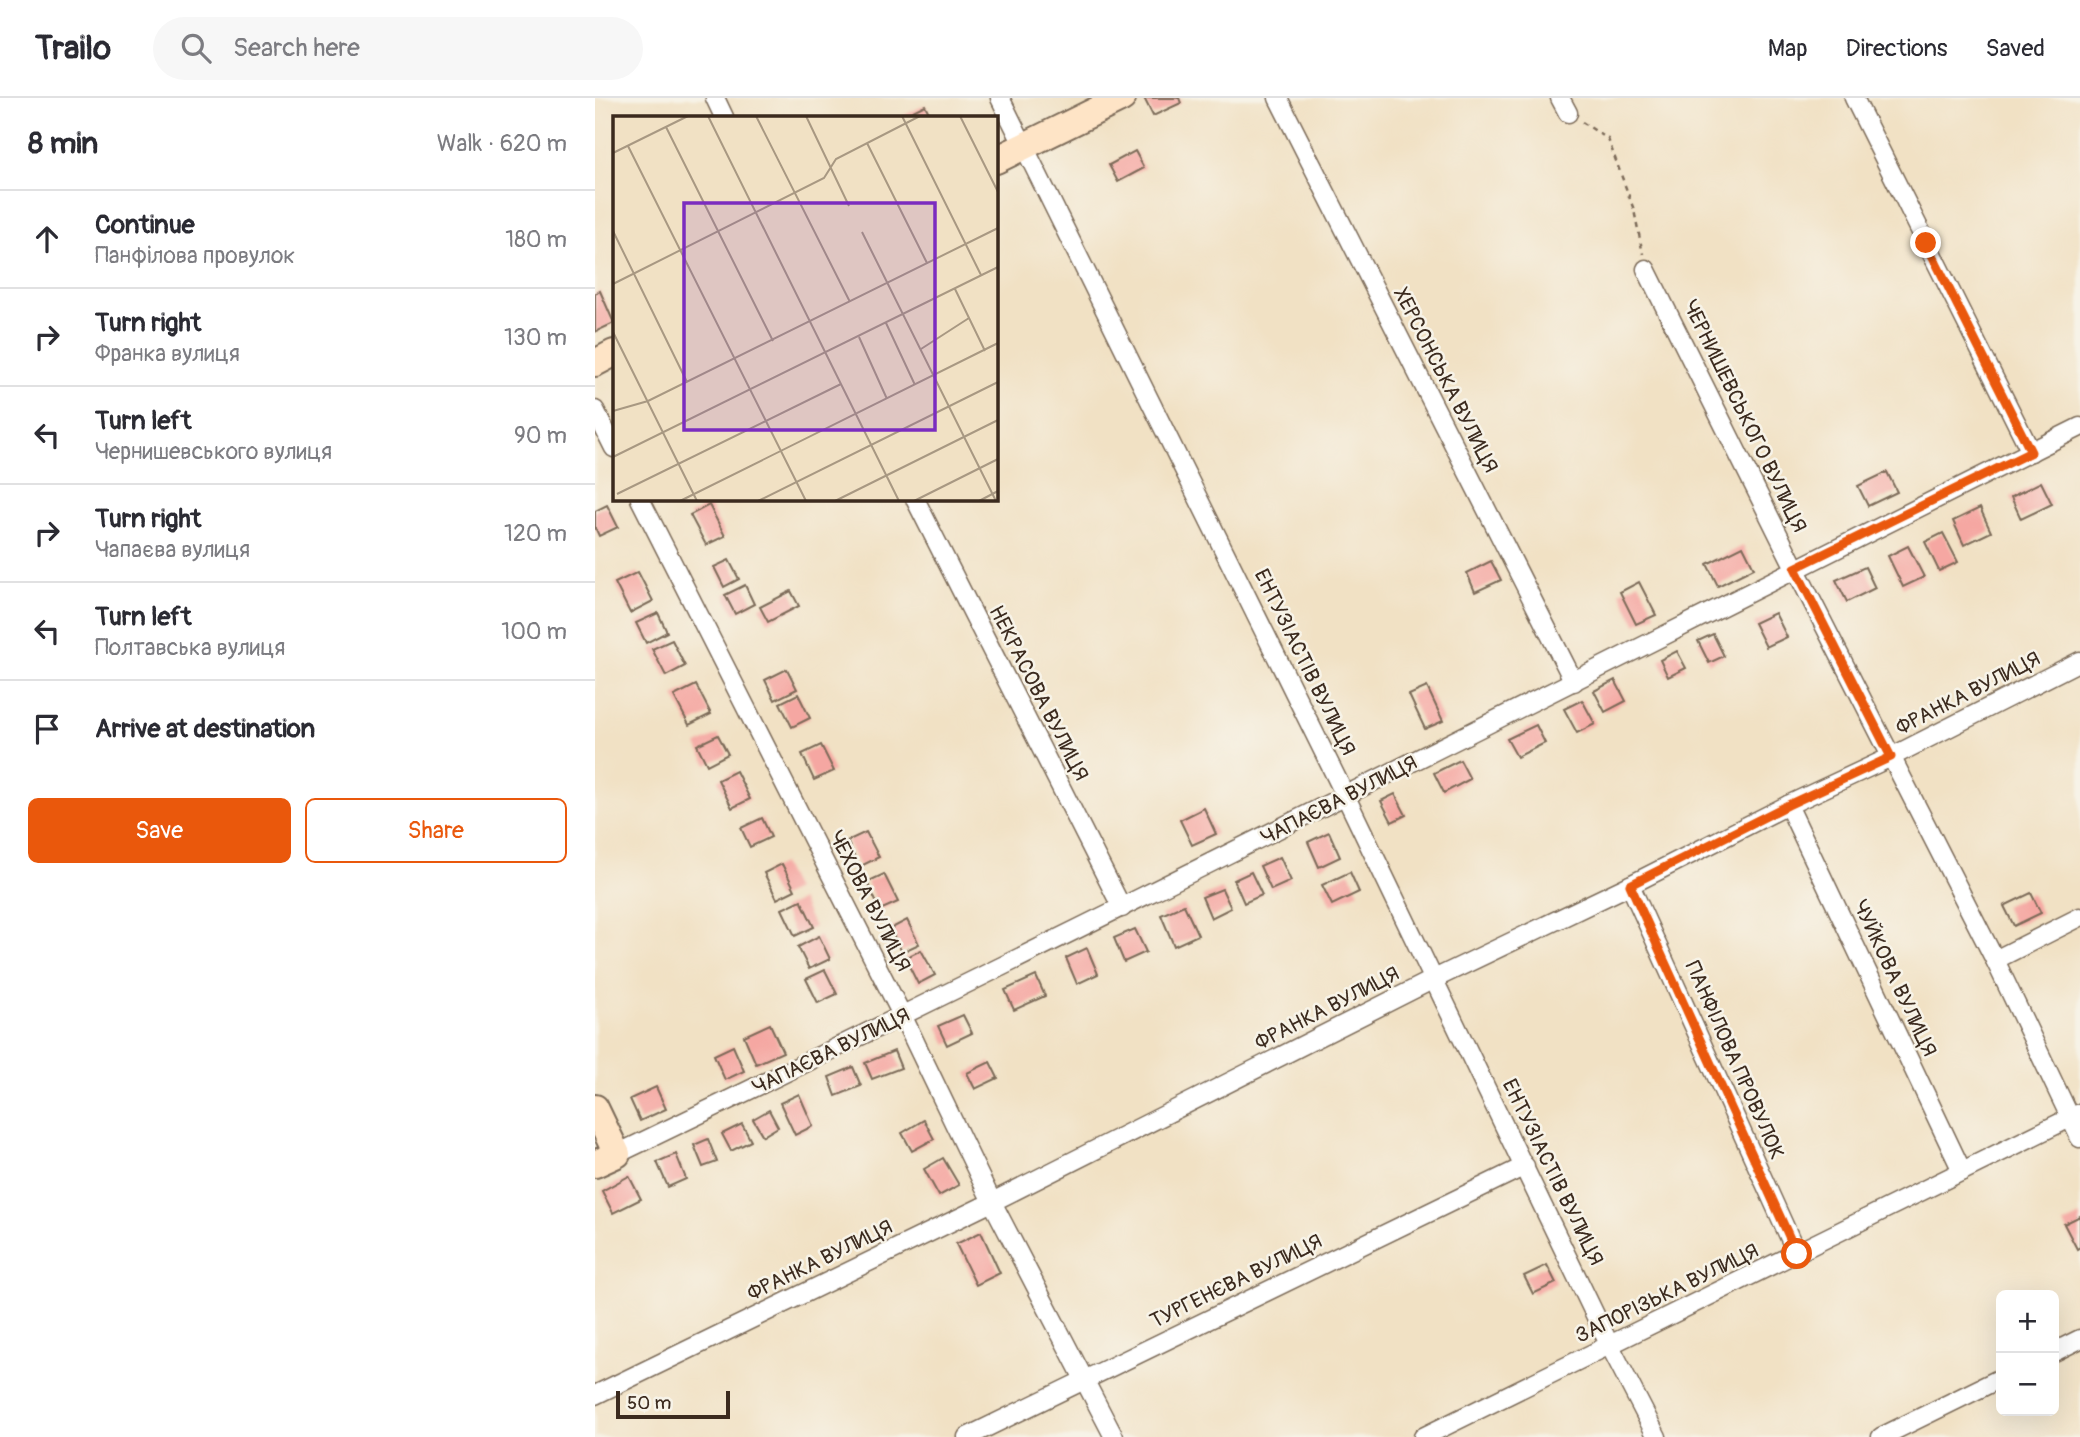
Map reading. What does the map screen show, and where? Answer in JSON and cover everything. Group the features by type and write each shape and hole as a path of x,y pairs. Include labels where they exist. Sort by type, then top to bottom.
{"street":[{"path":"715,98 724,116"},
{"name":"ЕНТУЗІАСТІВ ВУЛИЦЯ","path":"1000,98 1346,797 1610,1346 1657,1437"},
{"path":"997,160 1122,98"},
{"name":"ХЕРСОНСЬКА ВУЛИЦЯ","path":"1278,98 1574,682"},
{"path":"1854,98 2031,452"},
{"name":"ЧЕРНИШЕВСЬКОГО ВУЛИЦЯ","path":"1646,269 1795,568 2075,1116 2080,1138"},
{"path":"595,363 613,354"},
{"path":"595,410 613,446"},
{"name":"ЧАПАЄВА ВУЛИЦЯ","path":"606,1159 903,1017 1346,797 1795,568 2080,428"},
{"name":"ЧЕХОВА ВУЛИЦЯ","path":"641,500 903,1017 992,1202 1114,1437"},
{"name":"НЕКРАСОВА ВУЛИЦЯ","path":"916,500 1122,908"},
{"name":"ФРАНКА ВУЛИЦЯ","path":"595,1395 992,1202 1434,979 1891,757 2080,661"},
{"name":"ЧУЙКОВА ВУЛИЦЯ","path":"1788,805 1962,1171"},
{"name":"ПАНФІЛОВА ПРОВУЛОК","path":"1630,885 1797,1254"},
{"path":"1995,960 2080,917"},
{"path":"595,1108 606,1159"},
{"name":"ЗАПОРІЗЬКА ВУЛИЦЯ","path":"1423,1437 2075,1116"},
{"name":"ТУРГЕНЄВА ВУЛИЦЯ","path":"967,1437 1525,1166"},
{"path":"2059,1350 2080,1339"},
{"path":"1881,1437 1996,1380"}],"path":[{"path":"1564,105 1608,139 1634,210 1646,269"}],"building":[{"path":"1144,98 1179,98 1181,103 1153,116"},
{"path":"925,105 930,116 903,116"},
{"path":"1135,151 1144,168 1118,182 1109,165"},
{"path":"600,291 613,323 595,332 595,294"},
{"path":"1887,472 1897,492 1868,506 1858,486"},
{"path":"2041,482 2052,504 2021,519 2011,497"},
{"path":"607,505 618,527 599,536 595,527 595,511"},
{"path":"709,505 725,536 706,545 690,515"},
{"path":"1980,508 1991,532 1964,545 1953,521"},
{"path":"1943,533 1958,562 1939,571 1925,542"},
{"path":"1743,546 1754,568 1718,586 1707,564"},
{"path":"1908,546 1924,577 1903,587 1888,556"},
{"path":"729,560 739,579 724,587 714,567"},
{"path":"1491,561 1501,580 1475,592 1467,573"},
{"path":"1865,567 1875,588 1847,602 1836,580"},
{"path":"638,572 653,601 630,613 615,583"},
{"path":"1639,582 1656,615 1636,624 1620,592"},
{"path":"745,585 754,604 735,614 725,595"},
{"path":"791,591 799,606 768,622 760,607"},
{"path":"658,613 667,632 646,643 636,623"},
{"path":"1775,613 1787,637 1766,647 1754,623"},
{"path":"1713,634 1724,656 1709,663 1698,641"},
{"path":"672,640 685,666 666,676 652,649"},
{"path":"1677,651 1686,668 1668,677 1660,660"},
{"path":"787,669 797,689 775,700 765,680"},
{"path":"1615,680 1626,701 1605,712 1594,691"},
{"path":"696,685 711,714 689,725 674,696"},
{"path":"1427,687 1443,721 1425,729 1409,695"},
{"path":"798,694 810,718 792,727 780,703"},
{"path":"1582,700 1595,724 1577,733 1564,709"},
{"path":"1536,725 1545,743 1517,757 1507,739"},
{"path":"718,735 728,754 707,765 697,745"},
{"path":"821,745 834,771 814,780 802,754"},
{"path":"1460,760 1470,779 1444,793 1434,773"},
{"path":"736,771 750,799 732,808 718,780"},
{"path":"1395,794 1406,815 1392,822 1381,801"},
{"path":"1204,808 1216,834 1192,845 1180,820"},
{"path":"762,818 771,837 750,847 741,828"},
{"path":"866,832 879,857 859,867 847,841"},
{"path":"1329,832 1340,857 1319,867 1308,842"},
{"path":"1280,857 1291,881 1271,890 1260,866"},
{"path":"782,864 795,890 777,899 764,873"},
{"path":"1251,872 1262,895 1244,903 1234,880"},
{"path":"1350,872 1359,892 1332,905 1322,885"},
{"path":"884,874 898,902 880,910 867,882"},
{"path":"1222,889 1231,908 1211,918 1202,897"},
{"path":"2031,893 2041,913 2014,926 2004,906"},
{"path":"801,900 814,927 795,936 782,909"},
{"path":"1184,905 1198,935 1174,946 1161,915"},
{"path":"907,920 919,944 902,952 890,929"},
{"path":"1135,929 1146,952 1124,962 1114,938"},
{"path":"819,936 830,959 809,969 798,947"},
{"path":"1087,948 1098,974 1077,984 1066,958"},
{"path":"921,950 935,975 918,984 905,958"},
{"path":"825,970 837,994 818,1003 806,979"},
{"path":"1036,976 1045,996 1014,1010 1005,990"},
{"path":"963,1015 972,1033 947,1045 938,1026"},
{"path":"770,1024 783,1052 756,1064 744,1036"},
{"path":"733,1046 744,1071 725,1080 714,1055"},
{"path":"894,1051 901,1068 872,1079 865,1063"},
{"path":"990,1062 998,1078 975,1089 967,1073"},
{"path":"853,1067 861,1086 836,1096 829,1077"},
{"path":"656,1087 666,1109 640,1121 630,1099"},
{"path":"799,1094 813,1126 795,1135 780,1103"},
{"path":"769,1110 778,1127 763,1136 753,1119"},
{"path":"924,1120 934,1139 912,1151 902,1133"},
{"path":"742,1124 751,1141 731,1151 722,1134"},
{"path":"708,1139 717,1162 703,1167 694,1145"},
{"path":"676,1154 686,1179 668,1187 657,1162"},
{"path":"943,1158 959,1185 939,1196 924,1169"},
{"path":"629,1176 641,1199 613,1213 602,1191"},
{"path":"2080,1216 2080,1247 2077,1249 2064,1224"},
{"path":"981,1232 1000,1273 976,1285 956,1244"},
{"path":"1547,1265 1556,1283 1533,1294 1524,1276"}],"route":[{"path":"1797,1254 1630,885 1788,805 1891,757 1795,568 2031,452 1926,243"}]}
